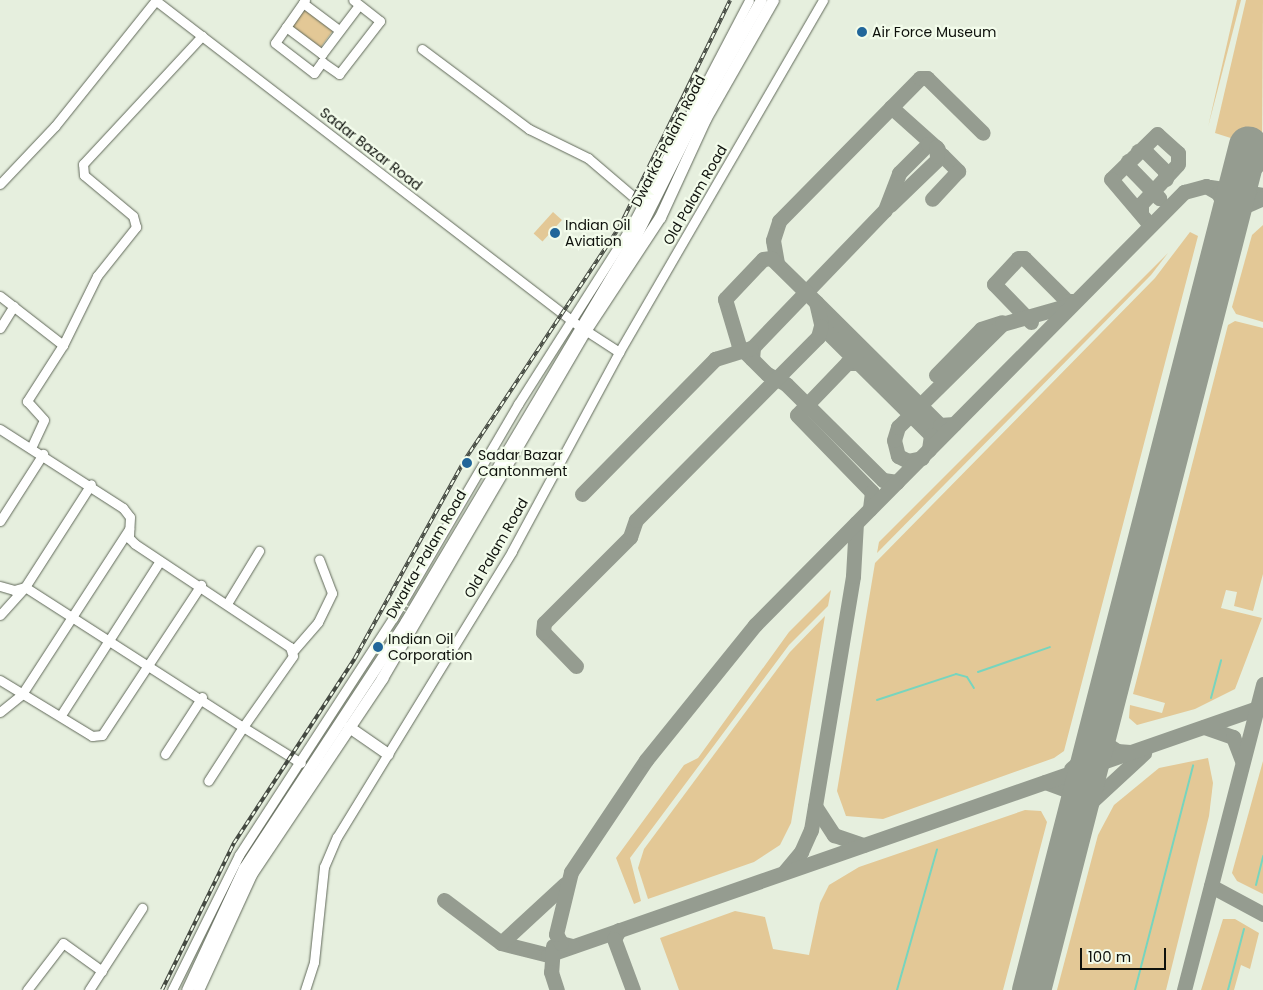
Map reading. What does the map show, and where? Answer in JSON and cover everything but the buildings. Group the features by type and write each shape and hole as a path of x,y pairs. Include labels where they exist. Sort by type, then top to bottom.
{"main road":[{"name":"Dwarka-Palam Road","path":"187,990 244,868 401,628 578,325 652,207 700,106 761,0"},
{"path":"578,325 660,217 706,119 773,0"},
{"name":"Dwarka-Palam Road","path":"198,990 251,874 414,626 578,325"},
{"path":"349,727 388,754"}],"street":[{"path":"0,184 55,126 156,0"},
{"name":"Sadar Bazar Road","path":"156,0 578,325 620,352"},
{"path":"172,990 239,856 301,763 578,325 643,205 705,77 749,0"},
{"name":"Old Palam Road","path":"305,990 314,962 328,856 512,551 620,352 823,0"},
{"path":"286,27 322,58 340,74 380,21 356,2 340,30 322,58 314,73 275,43 286,27 304,2 340,30"},
{"path":"32,446 44,420 28,401 64,345 97,276 136,227 133,216 84,174 83,164 202,36"},
{"path":"422,49 529,129 588,158 643,205"},
{"path":"0,296 64,345"},
{"path":"0,328 14,306"},
{"path":"0,428 92,484 129,513 129,538 160,561 228,602 293,652"},
{"path":"0,521 43,454"},
{"path":"0,615 25,586 92,484"},
{"path":"0,712 22,694 71,614 129,528"},
{"path":"228,602 259,551"},
{"path":"208,781 293,652 318,622 332,593 319,560"},
{"path":"60,715 112,639 160,561"},
{"path":"0,680 92,736 102,735 201,585"},
{"path":"0,586 14,590 25,586"},
{"path":"25,586 112,639 202,697 243,727 301,763"},
{"path":"165,754 202,697"},
{"path":"89,990 142,908"},
{"path":"27,990 63,943 102,971"}],"shaded area":[{"path":"1237,0 1241,0 1208,127"},
{"path":"1246,0 1263,0 1262,148 1215,133"},
{"path":"304,9 333,30 321,47 292,26"},
{"path":"553,212 562,220 543,242 534,234"},
{"path":"1263,225 1263,322 1236,314 1232,307 1252,235"},
{"path":"1190,232 1198,236 1064,751 1054,758 883,819 846,816 837,791 875,563 1155,278"},
{"path":"1168,253 1151,275 877,553 879,542"},
{"path":"1235,321 1263,328 1263,574 1253,611 1234,606 1237,592 1226,590 1221,608 1262,618 1235,689 1195,709 1137,725 1129,718 1130,705 1162,713 1165,703 1133,694 1228,325"},
{"path":"831,590 828,606 789,645 630,858 641,901 634,904 616,858 684,765 698,758 789,632"},
{"path":"825,616 791,823 780,845 754,862 648,899 638,868 644,849 790,652"},
{"path":"1208,758 1213,783 1209,816 1166,990 1057,990 1098,835 1114,805 1159,768"},
{"path":"1263,761 1263,894 1237,881 1232,873"},
{"path":"1025,810 1041,811 1047,822 1003,990 679,990 660,938 735,911 765,917 773,949 809,955 820,903 829,885 859,867"},
{"path":"1223,919 1235,919 1259,933 1250,969 1241,965 1234,990 1201,990"}],"waterway":[{"path":"978,672 1050,647"},
{"path":"1211,698 1221,660"},
{"path":"877,700 956,674 967,677 974,688"},
{"path":"1135,990 1193,765"},
{"path":"897,990 937,850"},
{"path":"1256,885 1263,856"},
{"path":"1228,990 1244,929"}],"taxiway":[{"path":"777,263 773,240 779,221 920,78 927,78 983,133"},
{"path":"891,107 938,149"},
{"path":"1141,211 1141,204 1178,164 1178,153 1157,134 1111,179 1150,225"},
{"path":"752,359 753,347 885,210 899,173 928,144 936,147 937,156"},
{"path":"1138,151 1145,151 1165,171 1166,179"},
{"path":"890,205 942,155 958,171 932,199"},
{"path":"1234,200 1247,175 1263,160"},
{"path":"1128,161 1128,166 1159,198"},
{"path":"572,946 561,943 556,934 571,872 646,760 755,625 1184,192 1206,186 1218,193 1227,210 1226,230"},
{"path":"1210,187 1263,195"},
{"path":"1228,228 1243,207 1263,198"},
{"path":"897,482 883,480 786,384 767,374 739,346 725,299 763,259 771,258 816,302 822,327 931,435 929,450"},
{"path":"1031,322 994,284 1018,258 1024,258 1067,301 1073,301"},
{"path":"816,302 940,425 954,424"},
{"path":"922,458 908,461 898,456 894,440 898,427 1002,324 1069,305"},
{"path":"936,375 981,329 1002,322"},
{"path":"576,666 543,632 544,623 630,537 636,520 818,337 821,326"},
{"path":"582,494 715,359 750,348"},
{"path":"858,363 847,363 797,415 872,492 870,509"},
{"path":"785,871 801,852 811,830 853,576 856,523"},
{"path":"1184,990 1263,684"},
{"path":"444,900 501,943 548,955 1263,706"},
{"path":"1100,720 1105,743 1117,751 1130,752"},
{"path":"1204,727 1233,737 1242,760"},
{"path":"1071,769 1087,755 1096,736"},
{"path":"1067,853 1092,801 1144,753"},
{"path":"1045,782 1067,790 1076,814"},
{"path":"815,806 834,835 863,845"},
{"path":"501,943 565,884"},
{"path":"1211,886 1263,914"},
{"path":"619,930 614,939 633,990"},
{"path":"553,946 551,972 557,990"}],"runway":[{"path":"1031,990 1248,145"}],"railway":[{"path":"162,990 234,843 355,658 464,461 620,226 730,0"}],"place":[{"name":"Air Force Museum","path":"862,32"},
{"name":"Indian Oil Aviation","path":"555,233"},
{"name":"Sadar Bazar Cantonment","path":"467,463"},
{"name":"Indian Oil Corporation","path":"378,647"}]}
